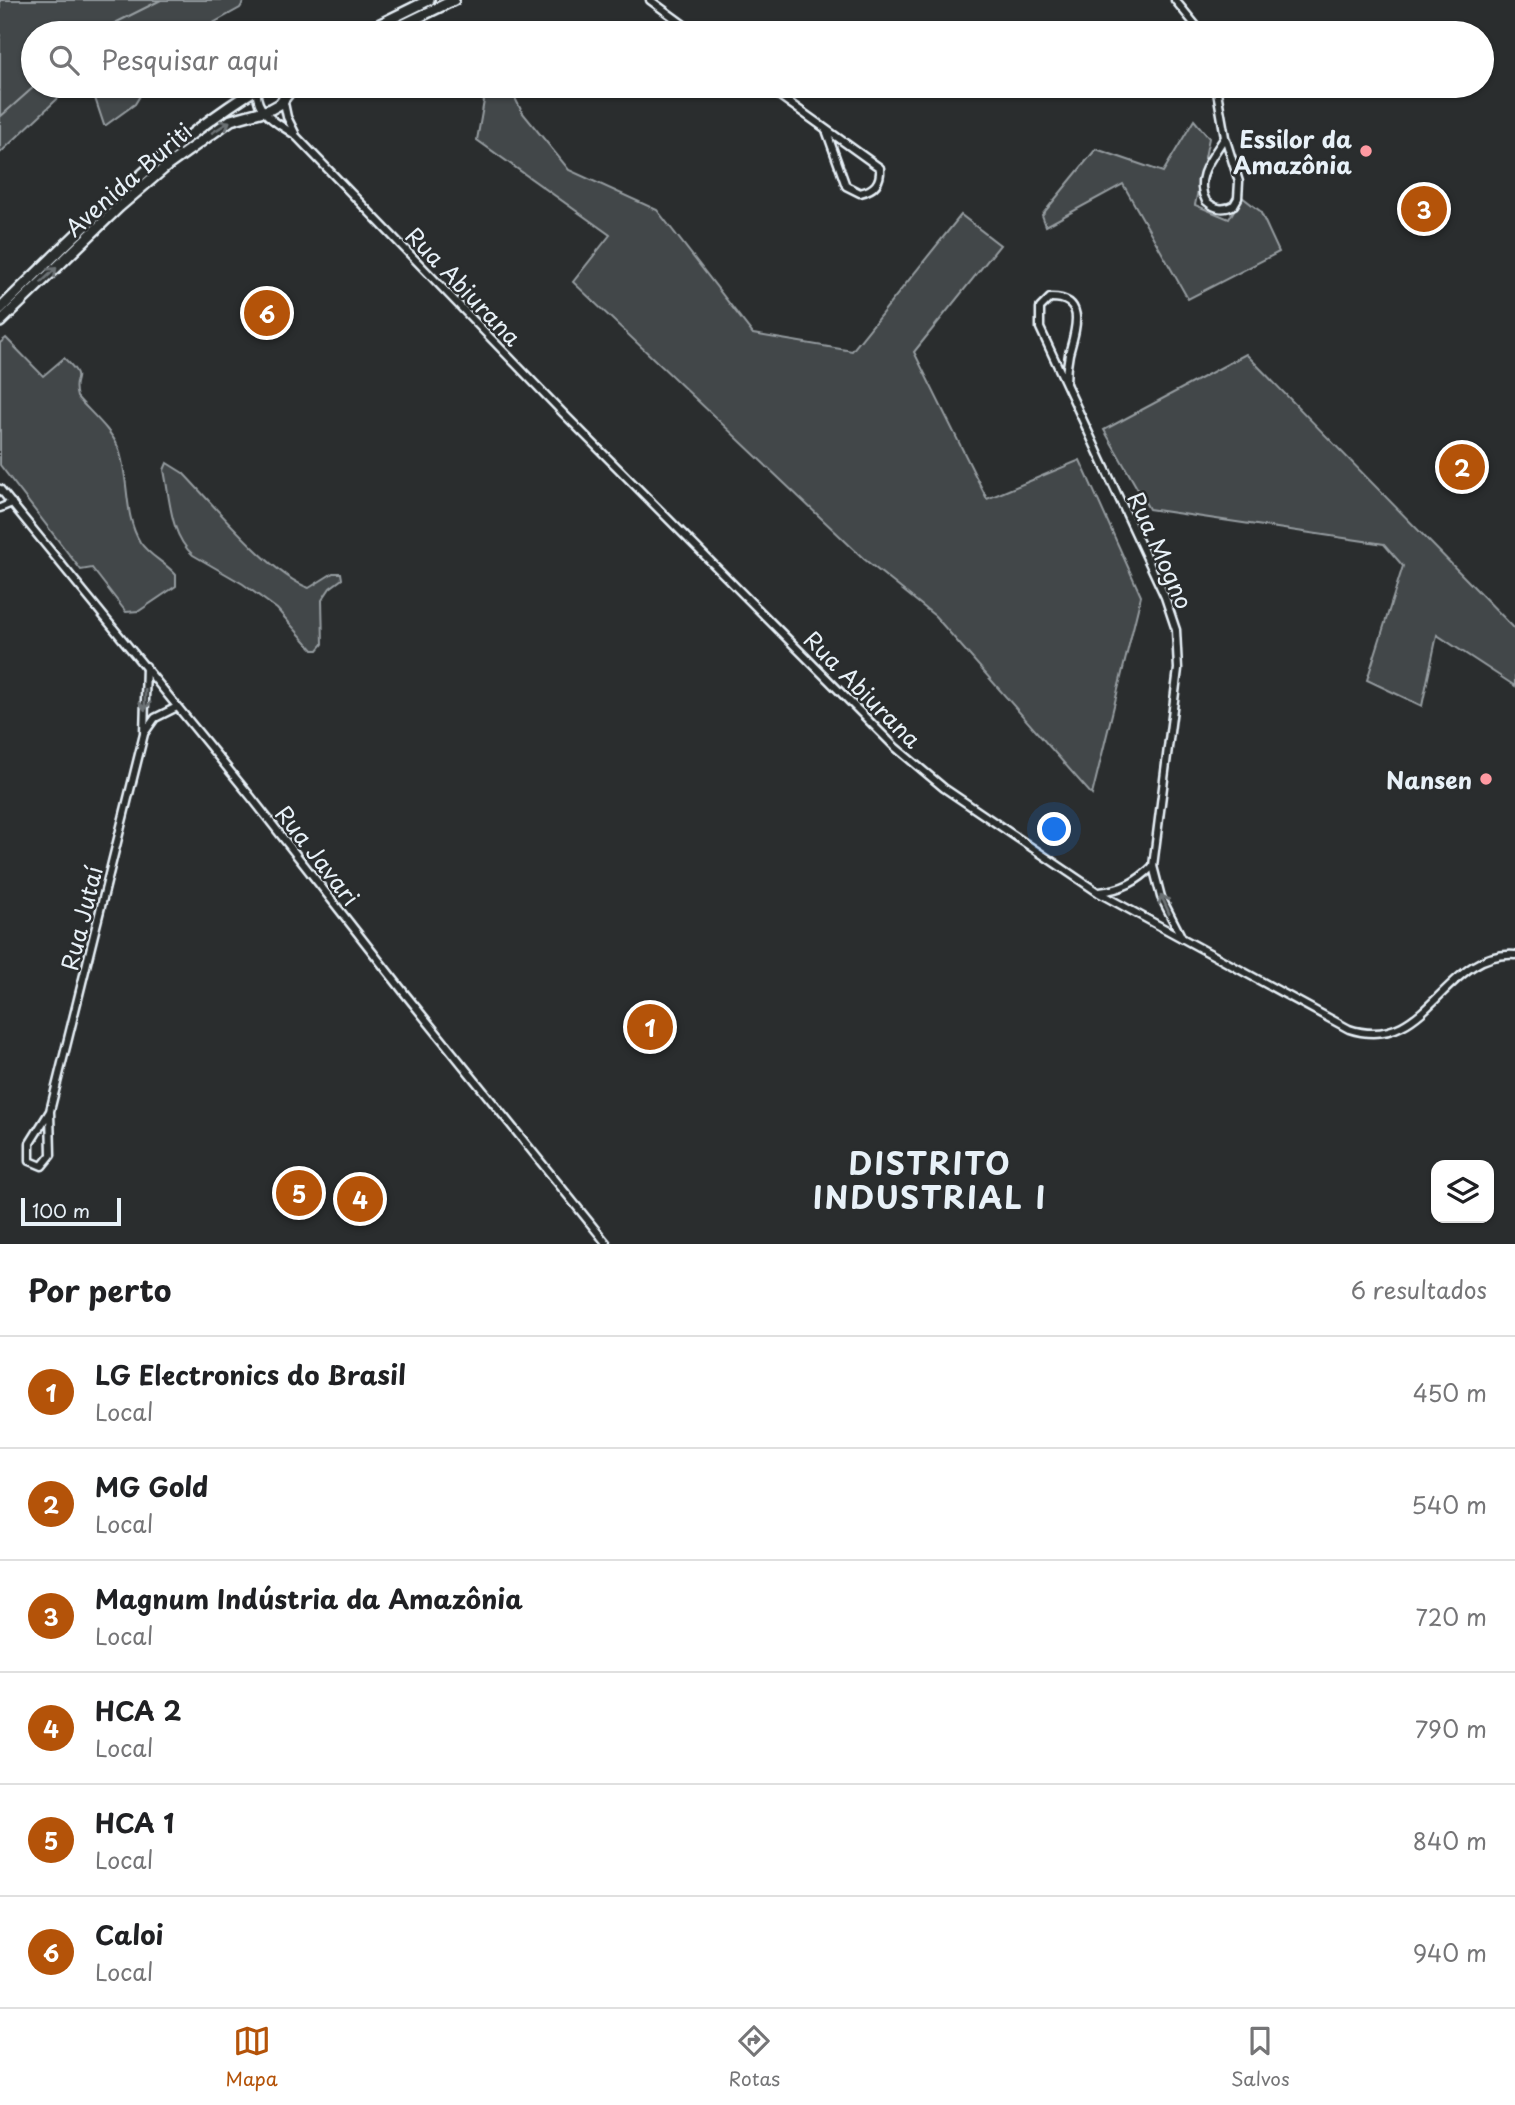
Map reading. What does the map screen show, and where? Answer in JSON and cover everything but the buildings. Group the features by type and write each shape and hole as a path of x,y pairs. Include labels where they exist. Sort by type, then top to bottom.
{"main road":[{"path":"384,21 416,3 429,0"},
{"path":"411,21 454,0"},
{"name":"Avenida Buriti","path":"0,309 157,159 242,98"},
{"name":"Avenida Buriti","path":"0,322 119,207 168,165 231,120 271,109 284,99"}],"street":[{"path":"650,0 679,21"},
{"path":"1175,0 1192,21"},
{"path":"257,98 262,111"},
{"path":"782,98 880,168 878,183 873,188 860,193 846,186 826,130"},
{"path":"1218,98 1239,189 1234,205 1228,209 1220,209 1206,201 1201,187 1202,177 1225,137"},
{"name":"Rua Abiurana","path":"284,99 287,117 295,135"},
{"name":"Rua Abiurana","path":"262,111 295,135 563,413 895,747 944,788 1099,892 1349,1029 1364,1034 1398,1029 1412,1021 1470,967 1493,956 1515,955"},
{"name":"Rua Mogno","path":"1066,383 1069,355 1076,334 1076,314 1066,300 1050,298 1040,309 1040,328 1165,597 1176,630 1178,669 1153,866 1161,897 1183,939"},
{"name":"Rua Javari","path":"0,489 145,666 607,1244"},
{"path":"0,508 12,503"},
{"name":"Rua Jutaí","path":"50,1111 30,1143 30,1161 35,1165 42,1166 51,1155 50,1111 144,734 145,666"},
{"path":"144,734 155,718 177,707"},
{"path":"1099,892 1133,883 1153,866"}],"shaded area":[{"path":"0,0 245,0 240,8 217,21 21,21 21,98 58,98 0,153"},
{"path":"95,98 139,98 135,104 104,125"},
{"path":"481,98 515,98 522,112 569,170 657,210 753,334 852,351 961,215 1000,245 914,352 987,499 1080,460 1141,596 1092,795 935,616 864,559 573,282 610,235 477,140 484,101"},
{"path":"1194,120 1209,138 1195,205 1229,219 1242,197 1260,211 1279,252 1188,299 1123,184 1046,226 1042,215 1096,149 1163,172"},
{"path":"6,338 43,376 64,358 76,371 77,397 106,428 118,447 135,531 144,547 176,575 176,586 139,611 126,612 92,568 81,570 0,465 0,343"},
{"path":"1246,354 1515,629 1515,686 1437,635 1422,706 1367,680 1403,566 1384,544 1149,509 1104,430"},
{"path":"167,463 183,473 260,554 294,580 309,588 333,573 341,573 342,579 330,588 322,600 323,644 318,650 313,650 277,609 243,584 193,555 185,547 172,516 164,470"}],"waterway":[{"path":"119,21 161,0"},
{"path":"0,117 21,98"}],"place":[{"name":"Essilor da Amazônia","path":"1366,151"},
{"name":"Magnum Indústria da Amazônia","path":"1424,209"},
{"name":"Caloi","path":"267,313"},
{"name":"MG Gold","path":"1462,467"},
{"name":"Nansen","path":"1486,779"},
{"name":"LG Electronics do Brasil","path":"650,1027"},
{"name":"HCA 1","path":"299,1193"},
{"name":"HCA 2","path":"360,1199"}],"district":[{"name":"DISTRITO INDUSTRIAL I","path":"930,1179"}]}
